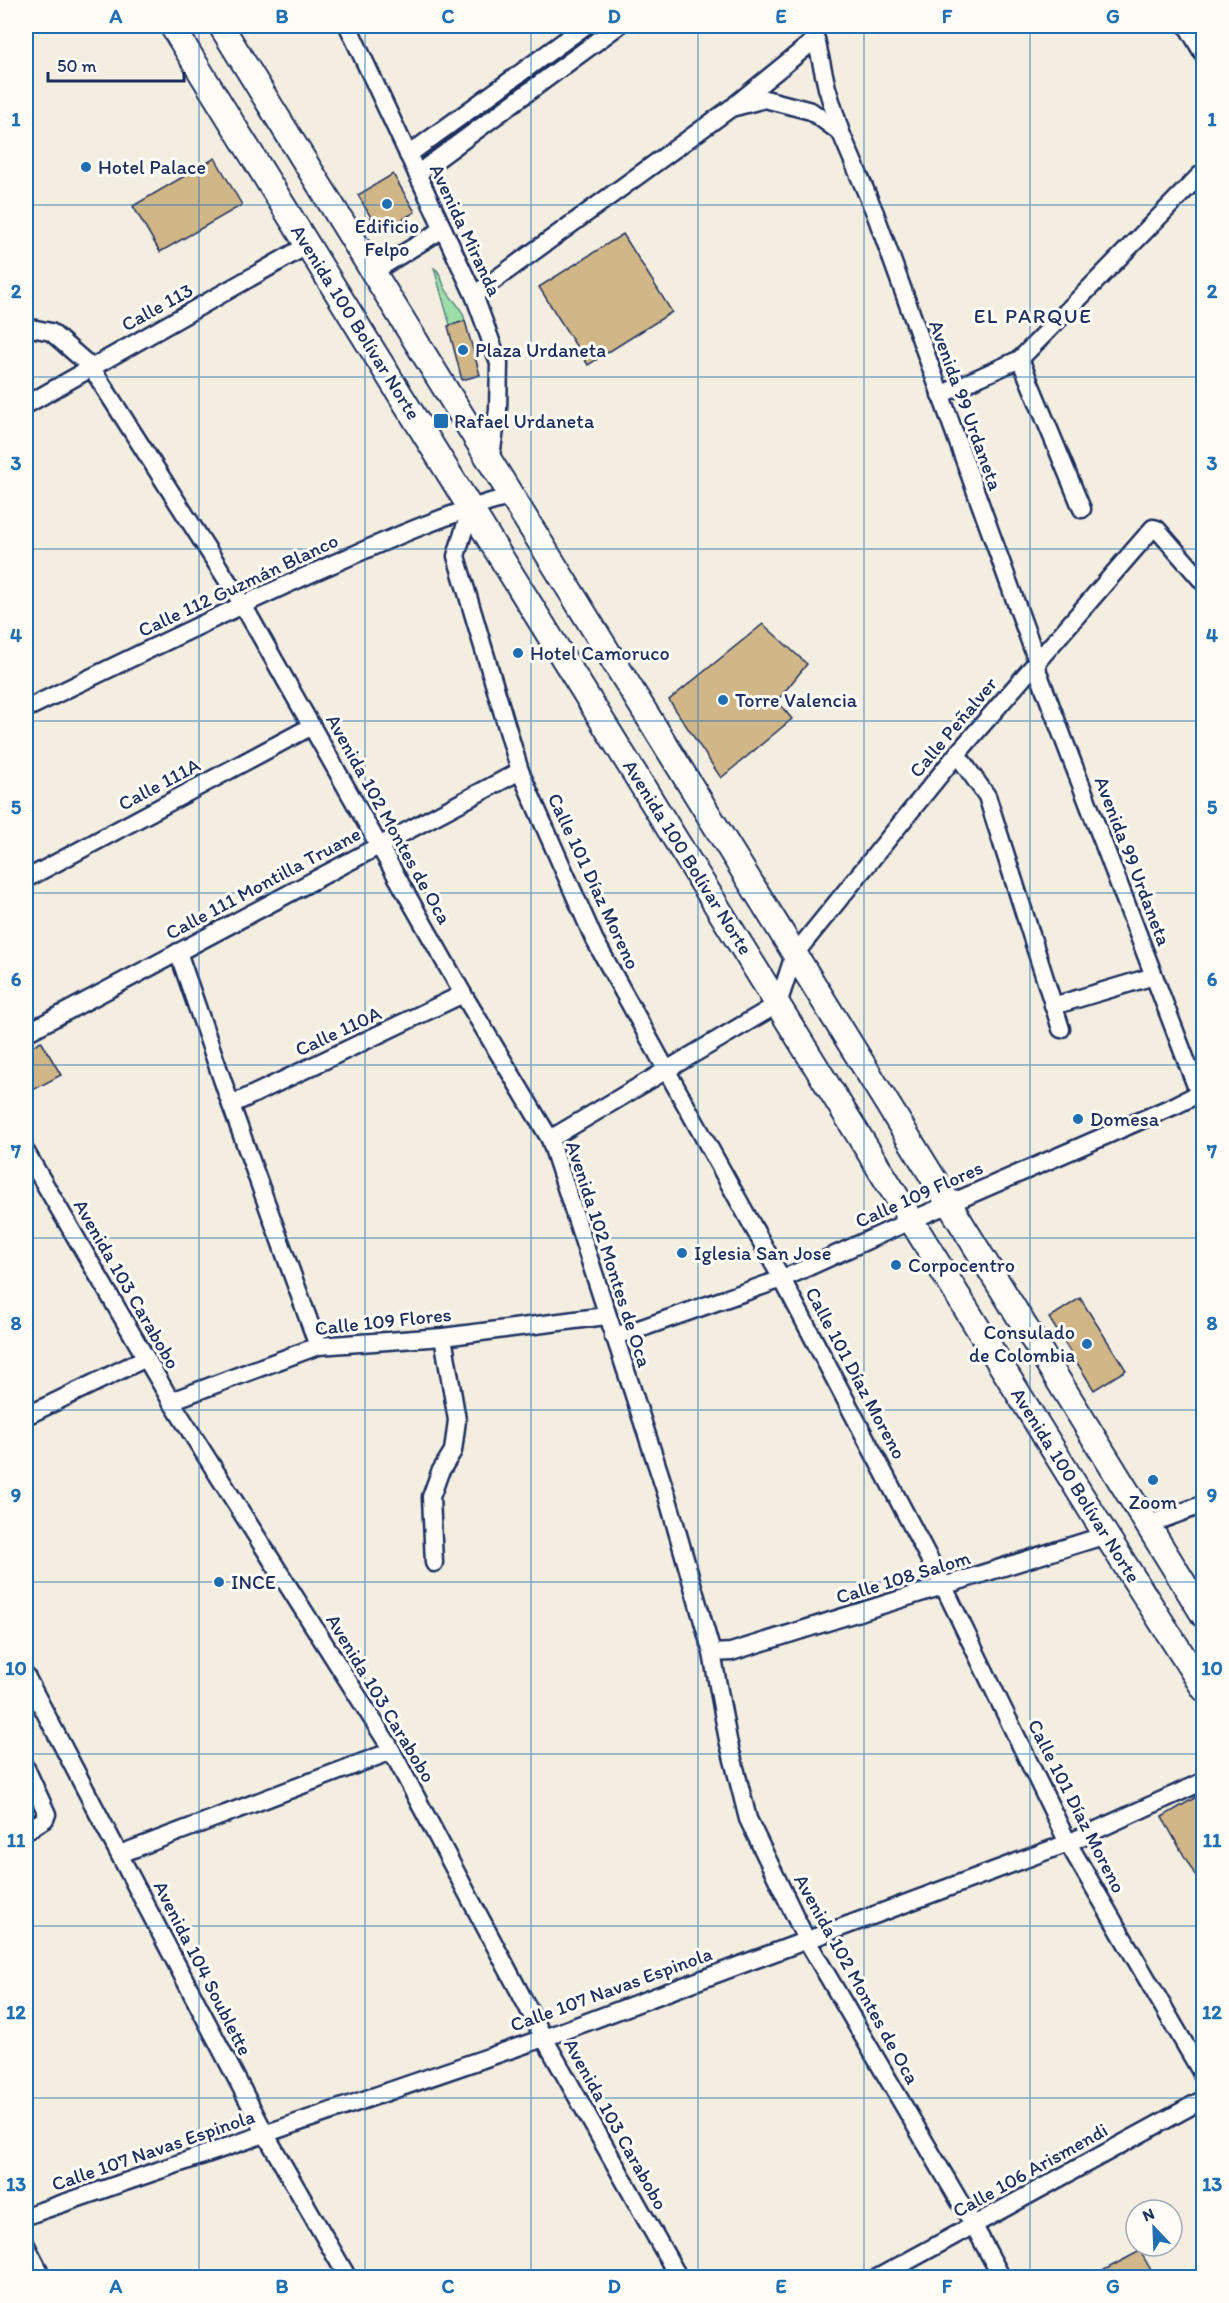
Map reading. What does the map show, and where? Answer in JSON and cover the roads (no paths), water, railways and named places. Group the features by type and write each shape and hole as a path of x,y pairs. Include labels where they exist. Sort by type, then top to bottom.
{"main road":[{"name":"Avenida 100 Bolívar Norte","path":"172,26 1203,1689"},
{"name":"Avenida 100 Bolívar Norte","path":"221,26 1203,1616"}],"street":[{"name":"Avenida Miranda","path":"348,26 474,295 499,363 498,410 490,462"},
{"path":"408,155 585,26"},
{"path":"417,174 618,26"},
{"path":"1187,26 1203,55"},
{"name":"Avenida 99 Urdaneta","path":"731,108 816,39 827,88 841,133 875,213 1037,661 1038,672 1202,1095"},
{"path":"474,295 731,108 765,99 811,111 841,133"},
{"path":"940,395 1020,359 1200,175"},
{"path":"373,272 443,230"},
{"name":"Calle 113","path":"26,405 308,245"},
{"name":"Avenida 102 Montes de Oca","path":"26,327 51,332 92,368 243,605 463,994 550,1139 606,1316 667,1496 712,1653 728,1740 748,1819 806,1940 1002,2277"},
{"path":"1020,359 1082,509"},
{"name":"Calle 112 Guzmán Blanco","path":"26,709 243,605 405,532 471,507 512,496"},
{"name":"Calle 101 Díaz Moreno","path":"471,507 456,556 520,771 594,939 782,1279 944,1587 1068,1843 1203,2076"},
{"name":"Calle Peñalver","path":"794,955 957,754 1153,528 1157,529 1203,583"},
{"name":"Calle 111A","path":"26,879 312,726"},
{"path":"957,754 987,796 1061,1029"},
{"name":"Calle 111 Montilla Truane","path":"26,1033 520,771"},
{"path":"178,952 318,1346"},
{"path":"550,1139 778,1004 794,955"},
{"path":"1053,1006 1154,975"},
{"name":"Calle 110A","path":"231,1105 463,994"},
{"name":"Calle 109 Flores","path":"613,1336 782,1279 912,1220 1202,1095"},
{"name":"Avenida 103 Carabobo","path":"26,1152 171,1401 392,1751 543,2038 679,2277"},
{"name":"Calle 109 Flores","path":"171,1401 318,1346 443,1337 606,1316"},
{"path":"434,1563 431,1497 440,1472 453,1451 457,1420 443,1337"},
{"path":"26,1416 146,1358"},
{"path":"1147,1525 1203,1504"},
{"name":"Calle 108 Salom","path":"712,1653 731,1652 1106,1535"},
{"name":"Avenida 104 Soublette","path":"26,1676 266,2135 348,2277"},
{"path":"120,1854 392,1751"},
{"path":"26,1768 47,1814 45,1819 26,1831"},
{"name":"Calle 107 Navas Espinola","path":"26,2216 543,2038 1068,1843 1203,1781"},
{"name":"Calle 106 Arismendi","path":"877,2277 1203,2099"},
{"path":"26,2245 43,2277"}],"place":[{"name":"Hotel Palace","path":"86,167"},
{"name":"Edificio Felpo","path":"387,204"},
{"name":"Plaza Urdaneta","path":"463,350"},
{"name":"Rafael Urdaneta","path":"441,421"},
{"name":"Hotel Camoruco","path":"518,653"},
{"name":"Torre Valencia","path":"723,700"},
{"name":"Domesa","path":"1078,1119"},
{"name":"Iglesia San Jose","path":"682,1253"},
{"name":"Corpocentro","path":"896,1265"},
{"name":"Consulado de Colombia","path":"1087,1344"},
{"name":"Zoom","path":"1153,1480"},
{"name":"INCE","path":"219,1582"}],"district":[{"name":"EL PARQUE","path":"1033,316"}]}
